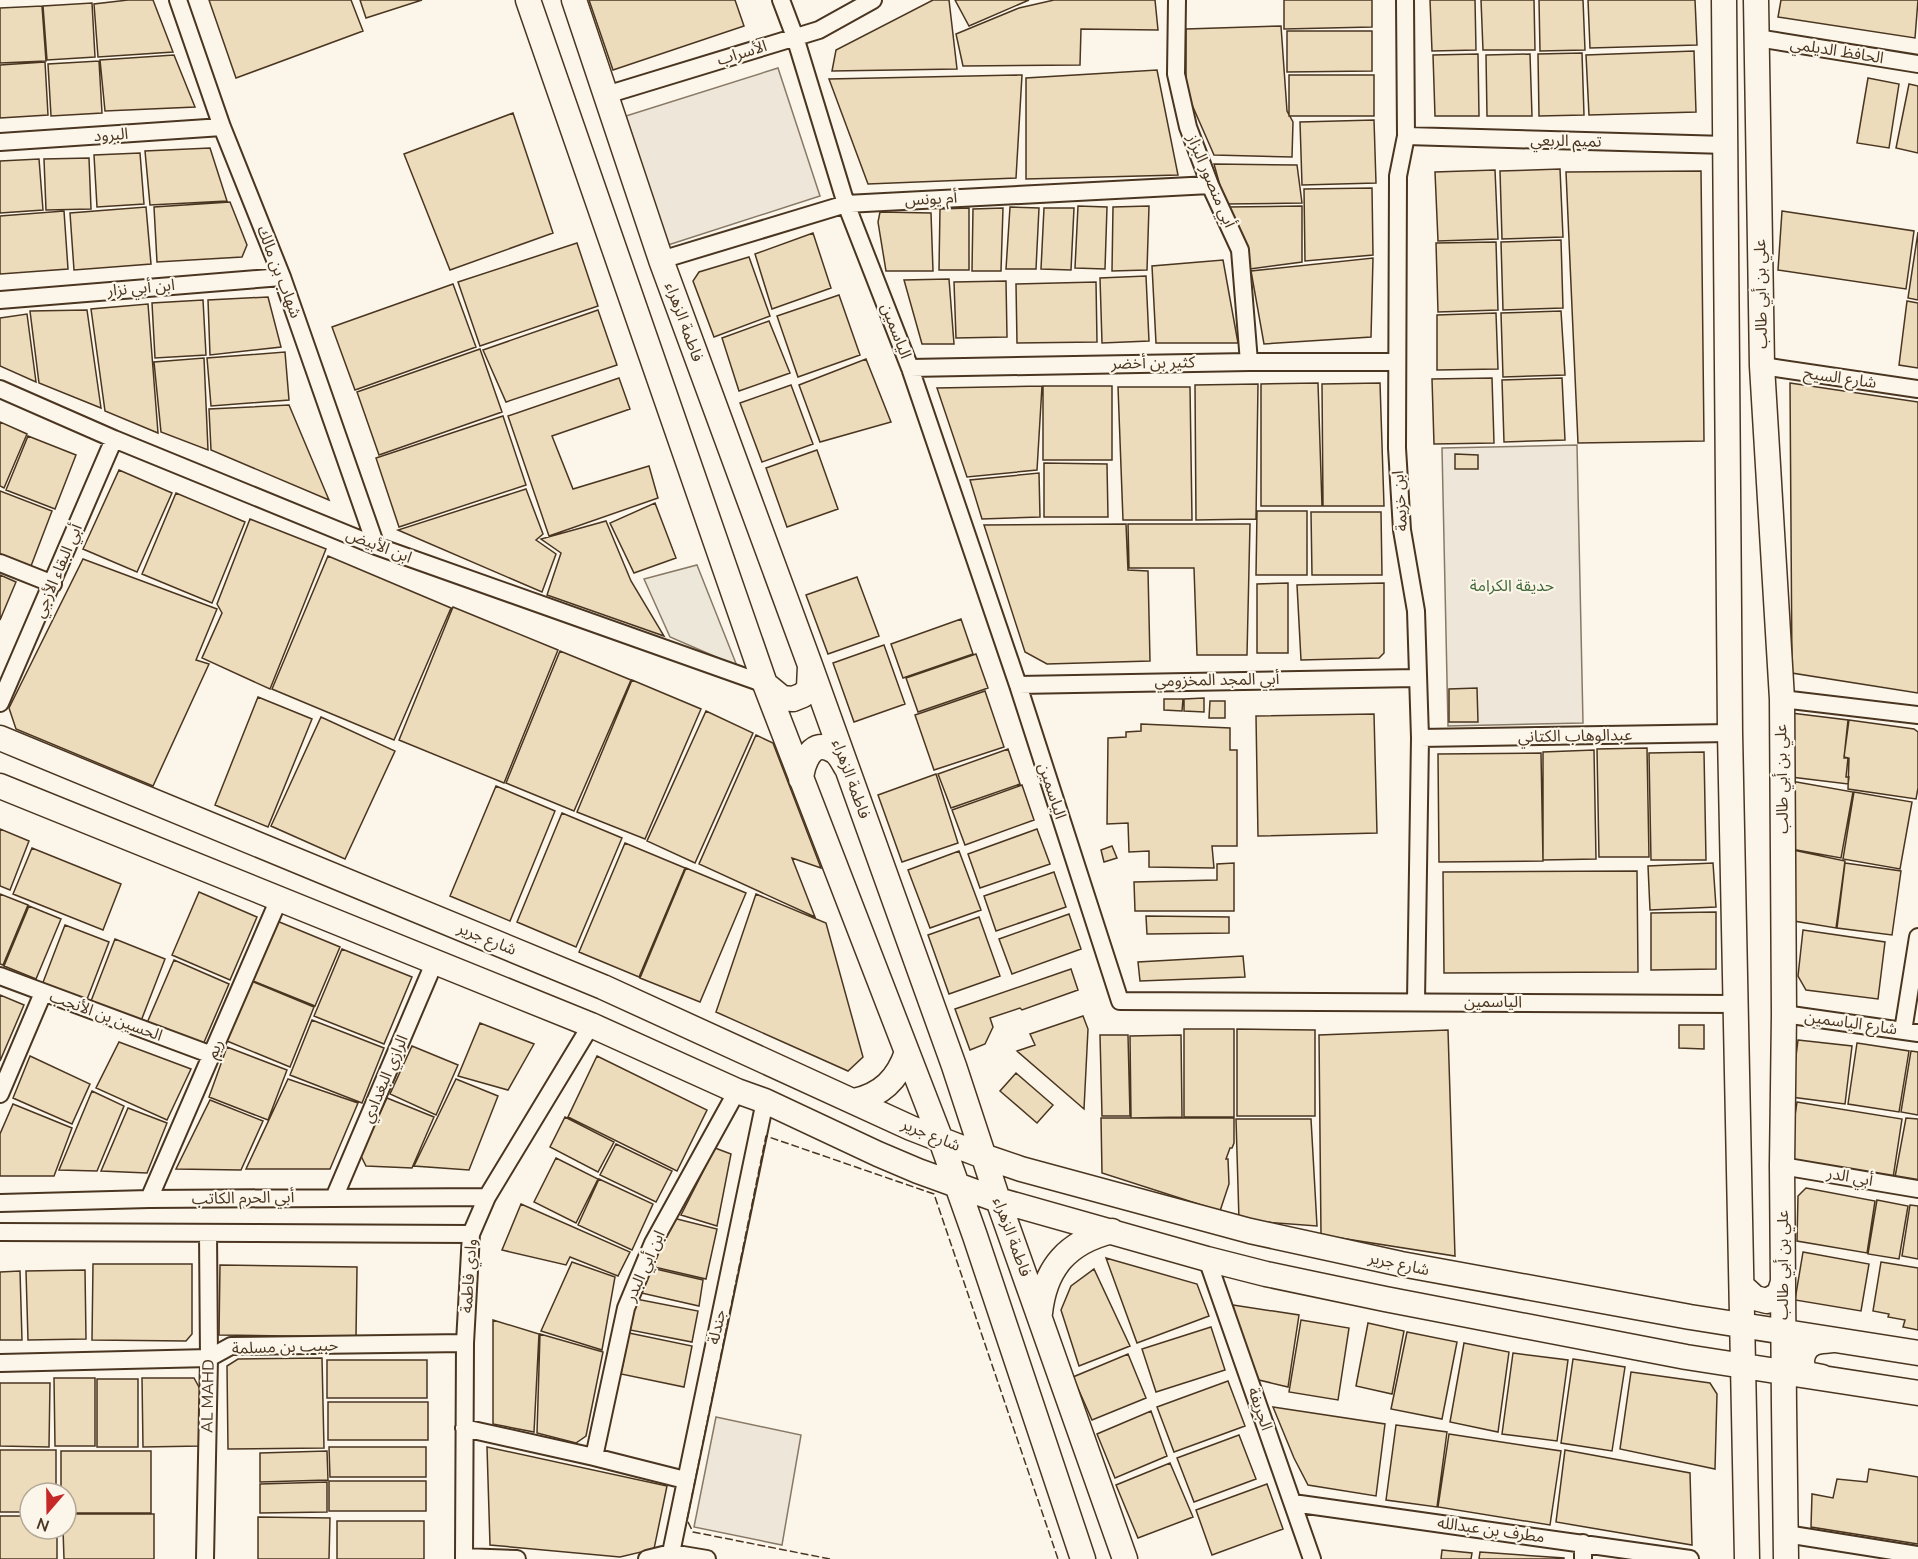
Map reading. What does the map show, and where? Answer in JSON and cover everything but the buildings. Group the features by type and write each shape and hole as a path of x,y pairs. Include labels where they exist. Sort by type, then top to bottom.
{"main road":[{"path":"528,0 765,684 907,1052 930,1154 928,1160 921,1165 913,1166 892,1160"},
{"name":"فاطمة الزهراء","path":"574,0 661,260 951,1055 998,1200 1125,1559"},
{"name":"علي بن أبي طالب","path":"1724,0 1730,734 1747,1559"},
{"name":"علي بن أبي طالب","path":"1756,0 1762,366 1782,699 1784,1014 1782,1166 1786,1559"},
{"path":"765,684 782,698 794,699 803,695 810,688 810,665"},
{"name":"شارع جرير","path":"0,738 603,987 854,1101 924,1123"},
{"path":"801,779 802,767 809,753 815,748 835,752 848,769"},
{"path":"0,786 591,1025 737,1091 765,1101 892,1160 998,1200 1266,1274 1694,1359 1744,1378 1753,1380 1766,1378 1777,1384 1784,1396"},
{"path":"854,1101 866,1098 888,1085 903,1064 907,1052"},
{"path":"924,1123 950,1137 959,1139 966,1128 969,1110"},
{"path":"924,1123 941,1140 958,1186 1083,1559"},
{"name":"شارع جرير","path":"941,1140 1042,1175 1230,1226 1330,1250 1451,1275 1700,1319 1918,1353"},
{"path":"1028,1209 1011,1186 1024,1175 1042,1175"},
{"path":"975,1236 977,1224 983,1213 992,1213 999,1217 1008,1228"},
{"path":"1040,1316 1047,1282 1066,1253 1080,1243 1112,1232"},
{"path":"1742,1286 1755,1298 1767,1301 1779,1294 1783,1282"},
{"path":"1694,1359 1711,1358 1717,1355 1726,1340 1722,1327 1700,1319"},
{"path":"1832,1380 1807,1374 1801,1361 1809,1345 1814,1342 1835,1340"},
{"path":"1744,1378 1784,1372 1918,1393"}],"street":[{"name":"شهاب بن مالك","path":"178,0 222,128 282,277 376,546"},
{"name":"الياسمين","path":"781,0 795,37 846,204 910,368 1018,685 1120,1001 1736,1004"},
{"name":"الأسراب","path":"606,95 819,30 873,0"},
{"name":"أبي منصور البزاز","path":"1177,0 1176,74 1188,127 1210,185 1240,250 1249,362"},
{"name":"ابن خزيمة","path":"1405,0 1406,136 1398,176 1396,362 1397,448 1402,530 1416,611 1420,738 1416,1002"},
{"name":"الحافظ الديلمي","path":"1757,38 1918,64"},
{"name":"البرود","path":"0,142 222,128"},
{"name":"تميم الربعي","path":"1406,136 1726,145"},
{"name":"أم يونس","path":"661,260 846,204 1210,185"},
{"name":"ابن أبي نزار","path":"0,300 282,277"},
{"name":"كثير بن أخضر","path":"910,368 1249,362 1396,362"},
{"name":"شارع السيح","path":"1762,366 1918,389"},
{"name":"ابن الأبيض","path":"0,389 114,439 376,546 765,684"},
{"name":"أبي البقاء الأزجي","path":"0,703 114,439"},
{"path":"0,563 52,584"},
{"name":"أبي المجد المخزومي","path":"1018,685 1417,678"},
{"path":"1782,699 1918,715"},
{"name":"عبدالوهاب الكتاني","path":"1420,738 1730,734"},
{"name":"ريم","path":"149,1199 213,1056 279,899"},
{"path":"1910,1032 1918,937"},
{"name":"الرازي البغدادي","path":"334,1197 435,961"},
{"name":"الحسين بن الأنجب","path":"0,976 213,1056"},
{"path":"0,1094 43,993"},
{"name":"شارع الياسمين","path":"1784,1014 1910,1032"},
{"name":"وادي فاطمة","path":"464,1558 465,1343 471,1234 487,1197 591,1025"},
{"name":"ابن أبي البدر","path":"594,1456 626,1308 653,1243 737,1091"},
{"name":"جندلة","path":"671,1553 765,1101"},
{"name":"أبي الدر","path":"1782,1166 1918,1189"},
{"name":"أبي الحرم الكاتب","path":"0,1203 149,1199 487,1197"},
{"name":"أبي الحرم الكاتب","path":"0,1232 471,1234"},
{"name":"AL MAHD","path":"205,1559 208,1233"},
{"name":"الجريفة","path":"1207,1259 1312,1559"},
{"name":"حبيب بن مسلمة","path":"0,1363 208,1358 231,1346 465,1343"},
{"path":"464,1428 594,1456 685,1480"},
{"name":"مطرف بن عبدالله","path":"1293,1503 1583,1551 1690,1559"},
{"path":"1786,1534 1918,1555"},
{"path":"647,1559 671,1553 707,1559"},
{"path":"464,1558 517,1559"}],"green space":[{"path":"778,68 820,196 668,245 626,116"},
{"name":"حديقة الكرامة","path":"1577,445 1583,723 1448,726 1442,448"},
{"path":"716,1417 801,1435 782,1545 694,1527"}],"shaded area":[{"path":"697,565 737,666 670,637 644,579"}],"fence":[{"path":"830,1559 693,1532 687,1520 766,1136 934,1194 1058,1559"}]}
